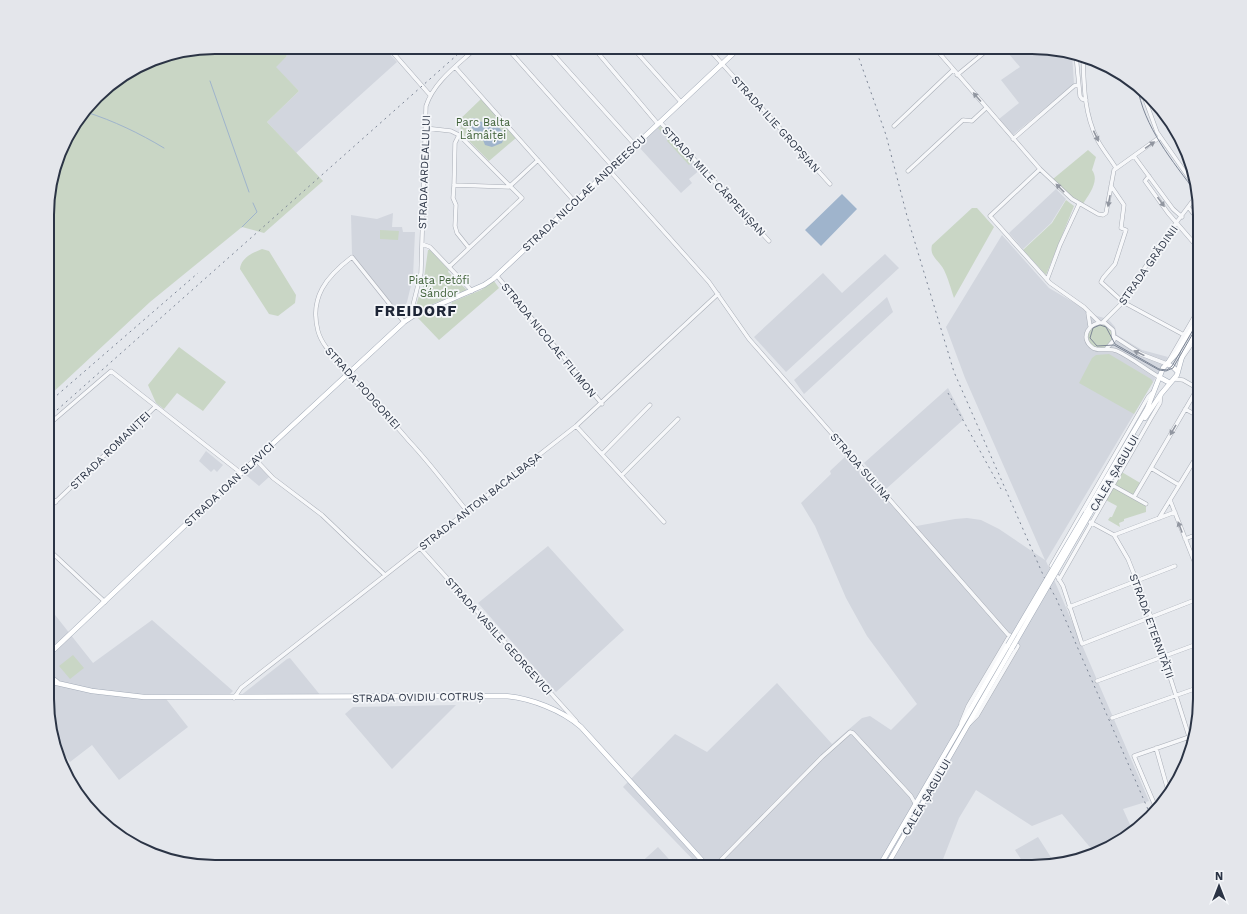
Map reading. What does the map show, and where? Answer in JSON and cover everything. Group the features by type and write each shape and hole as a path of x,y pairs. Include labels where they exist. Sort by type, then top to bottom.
{"main road":[{"name":"STRADA NICOLAE ANDREESCU","path":"413,316 472,291 497,276 732,54"},
{"name":"STRADA IOAN SLAVICI","path":"54,649 241,473 404,322 413,316"},
{"name":"CALEA ȘAGULUI","path":"890,860 1147,409 1159,377 1166,364 1180,349 1193,328"},
{"name":"CALEA ȘAGULUI","path":"1087,514 1161,394 1175,379 1186,348 1193,336"},
{"path":"1166,364 1174,367 1178,372"},
{"path":"1159,377 1170,383"},
{"name":"CALEA ȘAGULUI","path":"883,860 1010,647"},
{"name":"STRADA OVIDIU COTRUȘ","path":"54,680 60,684"},
{"name":"STRADA OVIDIU COTRUȘ","path":"54,682 92,691 137,697 234,698 505,696 531,700 577,723 702,860"}],"street":[{"path":"394,54 430,95"},
{"name":"STRADA ARDEALULUI","path":"413,316 412,309 421,273 426,106 430,95 455,67 469,54"},
{"name":"STRADA SULINA","path":"512,54 709,282 749,339 1010,635 1018,646"},
{"path":"554,54 635,146"},
{"name":"STRADA MILE CĂRPENIȘAN","path":"599,54 659,123 769,240"},
{"path":"638,54 681,102"},
{"name":"STRADA ILIE GROPȘIAN","path":"713,54 830,184"},
{"path":"940,54 1040,169 1079,204 1098,214 1104,215 1107,211 1113,172 1116,168 1160,137"},
{"path":"957,74 982,54"},
{"path":"1076,60 1080,98 1086,100"},
{"path":"1083,63 1086,100 1094,132 1116,168"},
{"path":"455,67 574,202"},
{"path":"894,126 953,70"},
{"path":"1012,138 1074,86 1078,85"},
{"path":"1145,100 1152,122 1160,137 1189,178"},
{"path":"908,171 963,120 972,121 986,108"},
{"path":"425,128 451,131 459,135 522,198 449,267"},
{"path":"459,135 455,143 453,198 456,205 456,230 469,248"},
{"path":"1134,156 1173,209 1182,217"},
{"path":"454,185 507,187 538,160"},
{"path":"1040,169 990,216 1047,280 1101,322 1109,325 1113,330 1114,337 1113,342 1107,348"},
{"path":"1149,176 1145,181 1168,213 1178,222 1193,241"},
{"path":"1111,186 1124,205 1121,228 1126,230 1115,264 1101,282 1123,302 1184,335"},
{"name":"STRADA GRĂDINII","path":"1101,322 1112,315 1123,302 1158,247 1193,202"},
{"path":"1047,280 1060,245 1079,204"},
{"path":"1189,208 1193,213"},
{"path":"422,244 430,247 472,291"},
{"name":"STRADA PODGORIEI","path":"404,322 352,257 326,281 319,296 316,314 318,332 322,340 348,374 410,442 467,511"},
{"name":"STRADA NICOLAE FILIMON","path":"497,276 602,404"},
{"name":"STRADA ANTON BACALBAȘA","path":"234,698 241,688 576,426 602,404 718,294"},
{"path":"1088,312 1090,326 1087,334 1088,343 1096,349 1107,348 1116,350 1159,377"},
{"name":"STRADA GRĂDINII","path":"1109,325 1112,315"},
{"name":"CALEA ȘAGULUI","path":"1166,364 1193,319"},
{"path":"1090,326 1101,322"},
{"path":"1114,337 1140,354 1166,364"},
{"name":"CALEA ȘAGULUI","path":"1182,359 1193,344"},
{"path":"54,420 110,371 241,473"},
{"path":"1178,372 1182,380"},
{"path":"1175,379 1182,380 1193,386"},
{"name":"CALEA ȘAGULUI","path":"1059,580 1051,566 1148,397 1155,391"},
{"name":"CALEA ȘAGULUI","path":"1059,580 1090,522 1160,403 1161,394"},
{"path":"1134,497 1193,395"},
{"path":"602,454 650,405"},
{"name":"STRADA ROMANIȚEI","path":"56,502 155,407"},
{"path":"1185,409 1193,413"},
{"path":"622,475 678,419"},
{"path":"576,426 664,522"},
{"path":"256,460 273,478 322,515 385,575"},
{"path":"1159,518 1193,463"},
{"path":"1151,468 1179,486"},
{"path":"1112,485 1146,504"},
{"path":"1170,500 1193,559"},
{"path":"1090,522 1114,534 1175,512"},
{"name":"STRADA ETERNITĂȚII","path":"1114,534 1128,559 1151,617 1189,736"},
{"path":"1185,539 1193,536"},
{"path":"1063,544 1062,548 1065,552 1074,551"},
{"name":"STRADA VASILE GEORGEVICI","path":"420,548 577,723"},
{"path":"54,555 105,602"},
{"path":"1069,607 1175,566"},
{"path":"1059,580 1082,644 1193,601"},
{"name":"CALEA ȘAGULUI","path":"960,729 968,706 1010,635"},
{"name":"CALEA ȘAGULUI","path":"966,727 977,716 1018,646"},
{"path":"1097,680 1193,646"},
{"path":"1112,718 1193,690"},
{"path":"553,711 560,703"},
{"path":"721,860 822,757 852,732 911,796 916,805"},
{"path":"1154,804 1134,756 1189,736"},
{"path":"1156,748 1167,786"},
{"path":"911,796 920,797"}],"shaded area":[{"path":"285,54 390,54 397,62 296,153 267,122 299,91 275,67 287,56"},
{"path":"1009,54 1042,54 1072,59 1074,84 1013,135 999,119 1019,103 1001,80 1020,67"},
{"path":"660,125 701,169 689,179 692,183 681,193 638,146"},
{"path":"1056,189 1066,199 1051,223 1023,249 1009,233"},
{"path":"393,213 392,227 402,227 403,232 415,232 413,277 407,302 400,316 352,254 351,215 377,219"},
{"path":"1002,235 1049,288 1097,316 1108,319 1115,327 1117,335 1142,350 1168,357 1046,561 1149,801 1123,809 1131,826 1091,849 1062,814 1032,826 976,790 959,818 943,860 693,860 623,787 675,734 707,752 777,683 832,744 862,718 870,716 891,730 917,704 867,636 846,598 815,526 801,503 831,474 830,471 847,455 911,527 955,519 967,518 981,520 999,529 1045,560 965,378 946,327"},
{"path":"885,254 899,268 786,372 754,337 823,273 842,293"},
{"path":"887,297 893,312 804,394 794,380"},
{"path":"948,388 964,419 886,489 864,463"},
{"path":"206,451 223,465 217,472 214,469 211,472 199,461"},
{"path":"257,464 269,477 259,486 246,475"},
{"path":"548,546 624,630 556,692 478,603"},
{"path":"54,614 93,663 152,620 233,691 229,695 163,695 188,727 119,780 92,745 70,762 64,754 59,741 55,720"},
{"path":"290,658 321,696 240,696 287,659"},
{"path":"456,705 392,769 345,714 353,707"},
{"path":"1038,837 1052,859 1021,860 1015,850"},
{"path":"658,847 670,860 644,860"}],"green space":[{"path":"285,54 287,56 276,67 299,91 267,122 323,181 264,233 242,227 150,302 54,391 54,205 59,173 71,144 87,117 101,101 126,81 154,66 173,59 194,55"},
{"name":"Parc Balta Lămâiței","path":"481,99 516,138 489,161 460,132 461,125 455,124"},
{"path":"661,126 693,161 689,165 667,141 668,139 658,128"},
{"path":"1088,150 1096,157 1092,170 1095,179 1091,192 1083,204 1073,199 1053,179"},
{"path":"1066,200 1074,206 1046,275 1023,250 1052,223"},
{"path":"972,208 977,208 994,227 954,298 944,270 933,256 931,249 932,245"},
{"path":"380,230 399,231 398,240 380,239"},
{"path":"262,249 269,251 296,295 295,303 278,316 269,314 240,269 242,262 245,259 251,254"},
{"name":"Piața Petőfi Sándor","path":"428,250 430,250 449,270 448,272 467,290 418,310 416,306 419,296 422,293"},
{"path":"494,281 499,288 439,340 417,317 444,308 449,316 455,313 451,305 452,302 481,290"},
{"path":"1100,324 1105,325 1111,331 1111,341 1105,347 1100,348 1095,347 1089,341 1088,336 1089,331 1095,325"},
{"path":"179,347 226,382 203,411 177,393 164,409 156,403 148,385"},
{"path":"1109,354 1151,379 1153,382 1134,414 1079,383 1092,358 1096,355"},
{"path":"1120,471 1142,484 1134,497 1146,504 1146,512 1124,519 1124,521 1119,523 1120,527 1108,520 1112,517 1117,506 1104,499"},
{"path":"73,655 84,668 70,679 59,666"}],"water":[{"path":"474,118 482,122 491,121 498,126 505,135 502,143 492,147 485,145 481,135 468,126 471,119"},
{"path":"842,194 857,209 821,246 805,230"}],"waterway":[{"path":"210,81 249,192"},
{"path":"90,113 126,128 164,148"},
{"path":"242,227 257,212 253,203"}],"tram line":[{"path":"1140,95 1152,129 1160,143 1190,185"},
{"path":"1193,330 1172,366 1167,370 1159,369 1115,344 1106,327 1100,325 1093,328 1090,338 1097,346 1114,345 1159,370 1166,371 1173,368 1193,333"}],"railway":[{"path":"54,413 458,54"},
{"path":"857,54 886,135 907,216 954,372 1044,577 1056,598 1148,810"},
{"path":"54,398 198,273"},
{"path":"948,393 1001,489"}],"district":[{"name":"FREIDORF","path":"416,311"}]}
